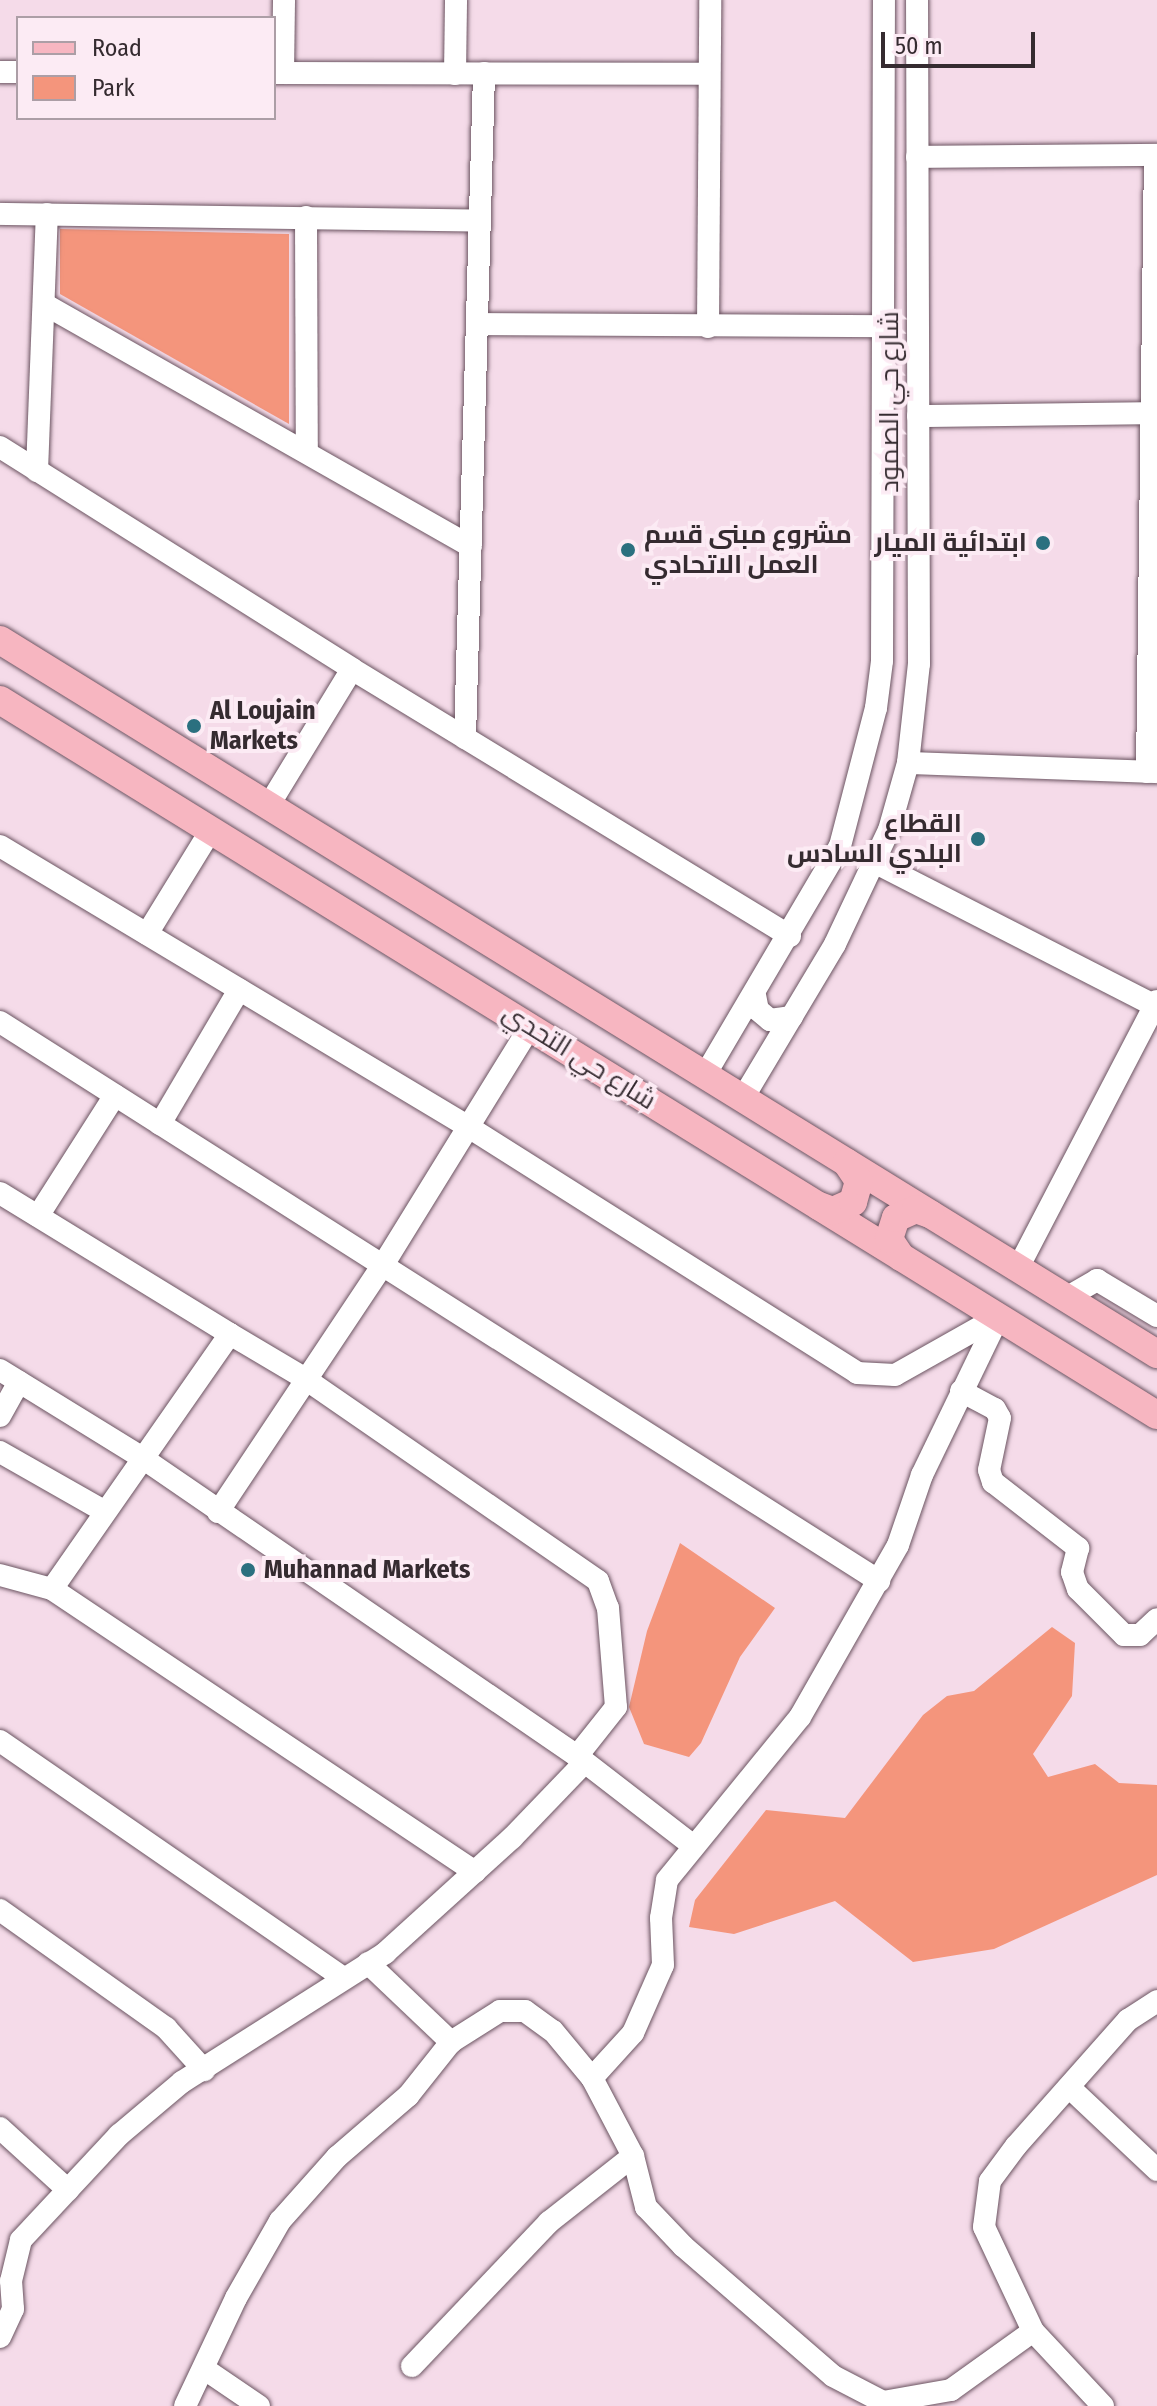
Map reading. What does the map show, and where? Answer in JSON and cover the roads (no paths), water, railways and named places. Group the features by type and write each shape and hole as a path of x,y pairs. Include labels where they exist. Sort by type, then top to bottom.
{"main road":[{"name":"شارع حي التحدي","path":"0,640 1157,1354"},
{"name":"شارع حي التحدي","path":"0,700 1157,1415"},
{"path":"819,1206 833,1211 853,1202 859,1181 847,1163"},
{"path":"901,1257 889,1239 891,1224 908,1210 930,1214"}],"street":[{"path":"284,0 278,73 709,74"},
{"path":"455,74 456,0"},
{"path":"708,327 710,0"},
{"path":"705,1075 790,936 840,846 876,708 882,661 884,0"},
{"name":"شارع حي الصمود","path":"743,1098 792,1017 874,862 908,763 919,664 917,0"},
{"path":"465,738 484,73"},
{"path":"908,763 1152,772 1156,155 917,157"},
{"path":"0,214 480,221"},
{"path":"37,471 47,214"},
{"path":"306,217 307,451"},
{"path":"884,238 896,246 917,242"},
{"path":"884,295 902,289 917,298"},
{"path":"44,304 471,547"},
{"path":"477,324 884,326"},
{"path":"918,416 1152,413"},
{"path":"0,447 352,669 790,936"},
{"path":"269,805 352,669"},
{"path":"147,934 211,830"},
{"path":"0,846 467,1126 866,1377 895,1375 998,1317"},
{"path":"874,862 1156,1004 1018,1268"},
{"path":"160,1124 239,990"},
{"path":"755,995 758,1010 770,1020 792,1017"},
{"path":"0,1022 879,1581"},
{"path":"218,1512 304,1378 383,1265 530,1027"},
{"path":"38,1216 115,1095"},
{"path":"0,1193 304,1378 598,1581 608,1608 616,1707 581,1759 475,1872 368,1963 342,1977 204,2070 119,2135 21,2240 11,2281 13,2309 0,2337"},
{"path":"1066,1298 1097,1280 1157,1316"},
{"path":"592,2078 633,2033 663,1965 661,1918 667,1880 691,1844 800,1717 879,1581 961,1391 998,1317"},
{"path":"52,1589 141,1457 230,1334"},
{"path":"0,1370 141,1457 581,1759 691,1844"},
{"path":"0,1416 19,1382"},
{"path":"961,1391 995,1409 1000,1418 989,1470 993,1482 1078,1548 1072,1572 1078,1589 1124,1635 1140,1635 1157,1619"},
{"path":"0,1452 104,1511"},
{"path":"0,1575 52,1589 475,1872"},
{"path":"0,1741 342,1977"},
{"path":"1,1913 166,2028 204,2070"},
{"path":"368,1963 451,2042"},
{"path":"1103,2406 1033,2331 984,2227 990,2181 1128,2020 1157,2001"},
{"path":"185,2406 206,2370 236,2298 280,2221 337,2157 408,2096 451,2042 500,2011 525,2011 553,2031 592,2078 633,2156 646,2207 683,2246 833,2376 883,2404 951,2390 1033,2331"},
{"path":"1069,2087 1157,2170"},
{"path":"0,2128 68,2190"},
{"path":"412,2366 549,2222 633,2156"},
{"path":"206,2370 259,2406"}],"place":[{"name":"ابتدائية الميار","path":"1043,543"},
{"name":"مشروع مبنى قسم العمل الاتحادي","path":"628,550"},
{"name":"Al Loujain Markets","path":"194,726"},
{"name":"القطاع البلدي السادس","path":"978,839"},
{"name":"Muhannad Markets","path":"248,1570"}]}
